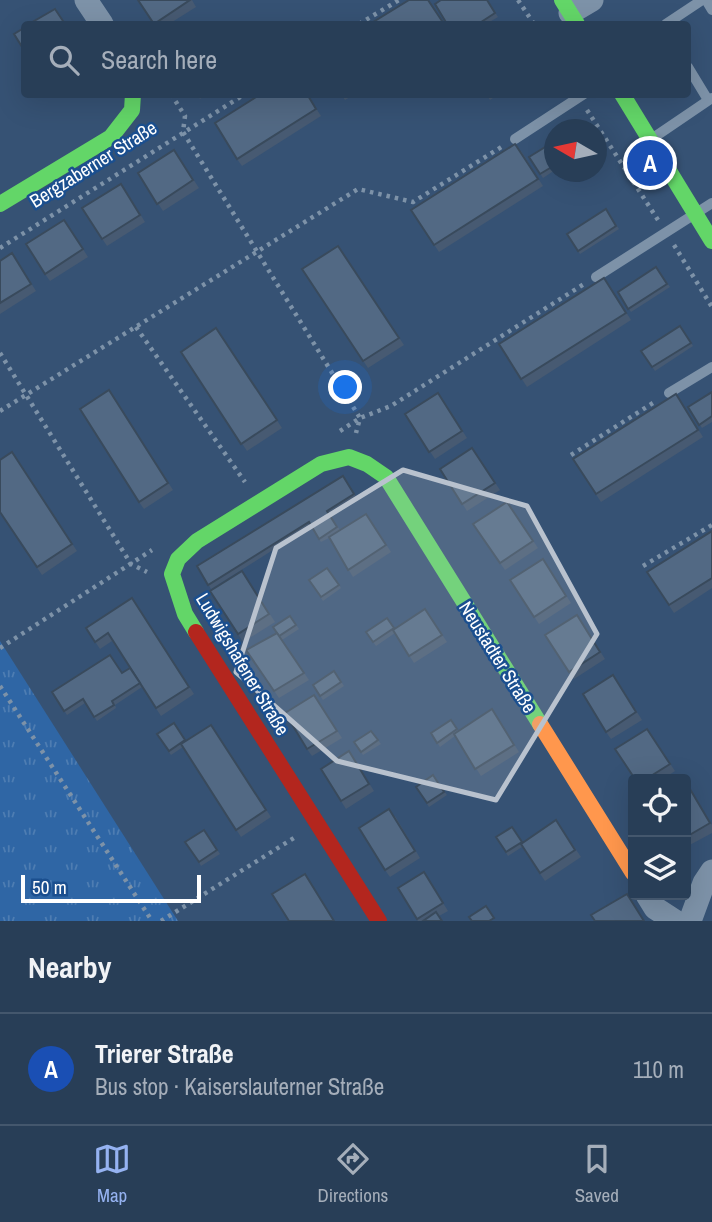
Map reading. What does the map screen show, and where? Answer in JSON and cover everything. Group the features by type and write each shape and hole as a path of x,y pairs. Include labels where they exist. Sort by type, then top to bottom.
{"street":[{"path":"86,0 100,21"},
{"path":"570,13 592,0"},
{"name":"Bergzaberner Straße","path":"0,204 111,137 132,110 132,98"},
{"path":"624,98 712,240"},
{"path":"172,574 178,559 197,541 321,464 349,457"},
{"name":"Neustadter Straße","path":"349,457 367,464 386,477 628,865"},
{"name":"Ludwigshafener Straße","path":"172,574 185,614 379,921"},
{"path":"690,921 704,883 712,871"},
{"path":"650,900 655,908 675,921"}],"lane":[{"path":"671,21 704,0 712,10"},
{"path":"650,140 710,99 691,71"},
{"path":"515,139 579,98"},
{"path":"596,277 712,203"},
{"path":"669,393 712,367"}],"path":[{"path":"364,21 399,0"},
{"path":"518,0 532,21"},
{"path":"173,98 185,117 183,132 360,418 349,457"},
{"name":"Bergzaberner Straße","path":"0,248 238,98"},
{"path":"583,98 712,307"},
{"path":"0,411 358,189 412,202 515,139"},
{"path":"338,432 360,418 391,406 596,277"},
{"path":"136,327 247,486"},
{"path":"0,353 131,564 147,572 172,574"},
{"path":"571,455 669,393"},
{"path":"643,566 712,525"},
{"path":"0,648 154,549"},
{"path":"0,686 152,921"},
{"path":"161,921 317,824"}],"highlighted area":[{"path":"403,470 527,506 597,634 496,800 337,761 236,672 276,548"}],"green space":[{"path":"0,641 178,921 0,921"}],"building":[{"path":"138,0 190,0 158,21 152,21"},
{"path":"409,0 428,0 442,21 375,21"},
{"path":"441,0 487,0 495,13 483,21 445,21 435,4"},
{"path":"55,9 63,21 34,21"},
{"path":"21,30 21,45 14,34"},
{"path":"255,98 309,98 316,109 237,159 215,123"},
{"path":"515,144 538,179 434,245 411,210"},
{"path":"544,148 544,172 540,174 529,157"},
{"path":"174,150 193,180 157,204 138,173"},
{"path":"121,184 140,215 102,239 82,208"},
{"path":"606,209 616,226 578,251 567,234"},
{"path":"64,220 83,249 45,274 26,244"},
{"path":"338,246 399,338 363,361 302,269"},
{"path":"12,253 31,284 0,303 0,261"},
{"path":"656,267 667,284 628,309 618,292"},
{"path":"604,278 626,313 521,379 499,344"},
{"path":"680,326 691,343 652,367 641,351"},
{"path":"216,328 277,420 241,444 181,352"},
{"path":"109,390 168,483 139,502 80,409"},
{"path":"712,392 712,416 699,425 688,407"},
{"path":"438,393 462,431 429,452 405,414"},
{"path":"676,394 698,430 596,494 573,459"},
{"path":"472,448 495,483 462,504 440,469"},
{"path":"12,452 72,544 37,567 0,512 0,460"},
{"path":"343,476 354,494 327,511 337,527 319,539 309,522 208,585 197,566"},
{"path":"507,502 533,541 500,563 473,524"},
{"path":"366,514 386,545 348,570 329,537"},
{"path":"712,531 712,578 669,605 647,572"},
{"path":"543,559 566,596 534,617 510,580"},
{"path":"327,568 339,585 321,597 309,580"},
{"path":"242,571 269,614 238,634 210,591"},
{"path":"132,598 189,687 156,708 108,633 95,642 86,628"},
{"path":"425,609 442,635 409,656 393,630"},
{"path":"577,615 600,652 569,672 545,635"},
{"path":"290,616 296,625 279,636 273,627"},
{"path":"387,618 394,628 373,642 366,632"},
{"path":"277,633 304,673 274,691 246,650"},
{"path":"110,655 122,673 130,668 140,683 112,701 114,705 94,717 83,699 64,711 52,692"},
{"path":"334,671 341,682 320,696 313,685"},
{"path":"613,675 636,712 606,732 583,694"},
{"path":"314,695 337,731 307,749 285,713"},
{"path":"492,709 514,745 475,769 454,734"},
{"path":"451,720 457,729 437,743 431,733"},
{"path":"174,723 185,740 169,751 157,734"},
{"path":"211,725 266,810 236,830 181,744"},
{"path":"647,729 670,764 654,774 632,774 615,749"},
{"path":"371,731 378,740 361,752 354,742"},
{"path":"349,751 369,784 341,801 321,769"},
{"path":"433,775 444,792 427,803 416,787"},
{"path":"691,791 710,823 691,834"},
{"path":"389,809 415,851 385,870 359,828"},
{"path":"556,820 575,850 540,873 521,844"},
{"path":"512,827 522,842 506,852 496,837"},
{"path":"204,830 217,850 199,862 185,842"},
{"path":"424,872 443,903 417,919 398,888"},
{"path":"305,874 334,921 289,921 272,894"},
{"path":"627,894 628,900 631,900 644,921 595,921 591,915"},
{"path":"486,906 494,918 489,921 472,921 469,917"},
{"path":"436,912 442,921 423,921"}],"traffic: fast":[{"path":"562,0 575,21"},
{"path":"0,204 111,137 132,110 133,98"},
{"path":"624,98 712,241"},
{"path":"196,632 185,614 172,574 178,559 197,541 321,464 349,457 367,464 386,477 540,724"}],"traffic: slow":[{"path":"540,724 628,865"}],"traffic: jam":[{"path":"196,632 379,921"}],"place":[{"name":"Trierer Straße","path":"650,163"}]}
